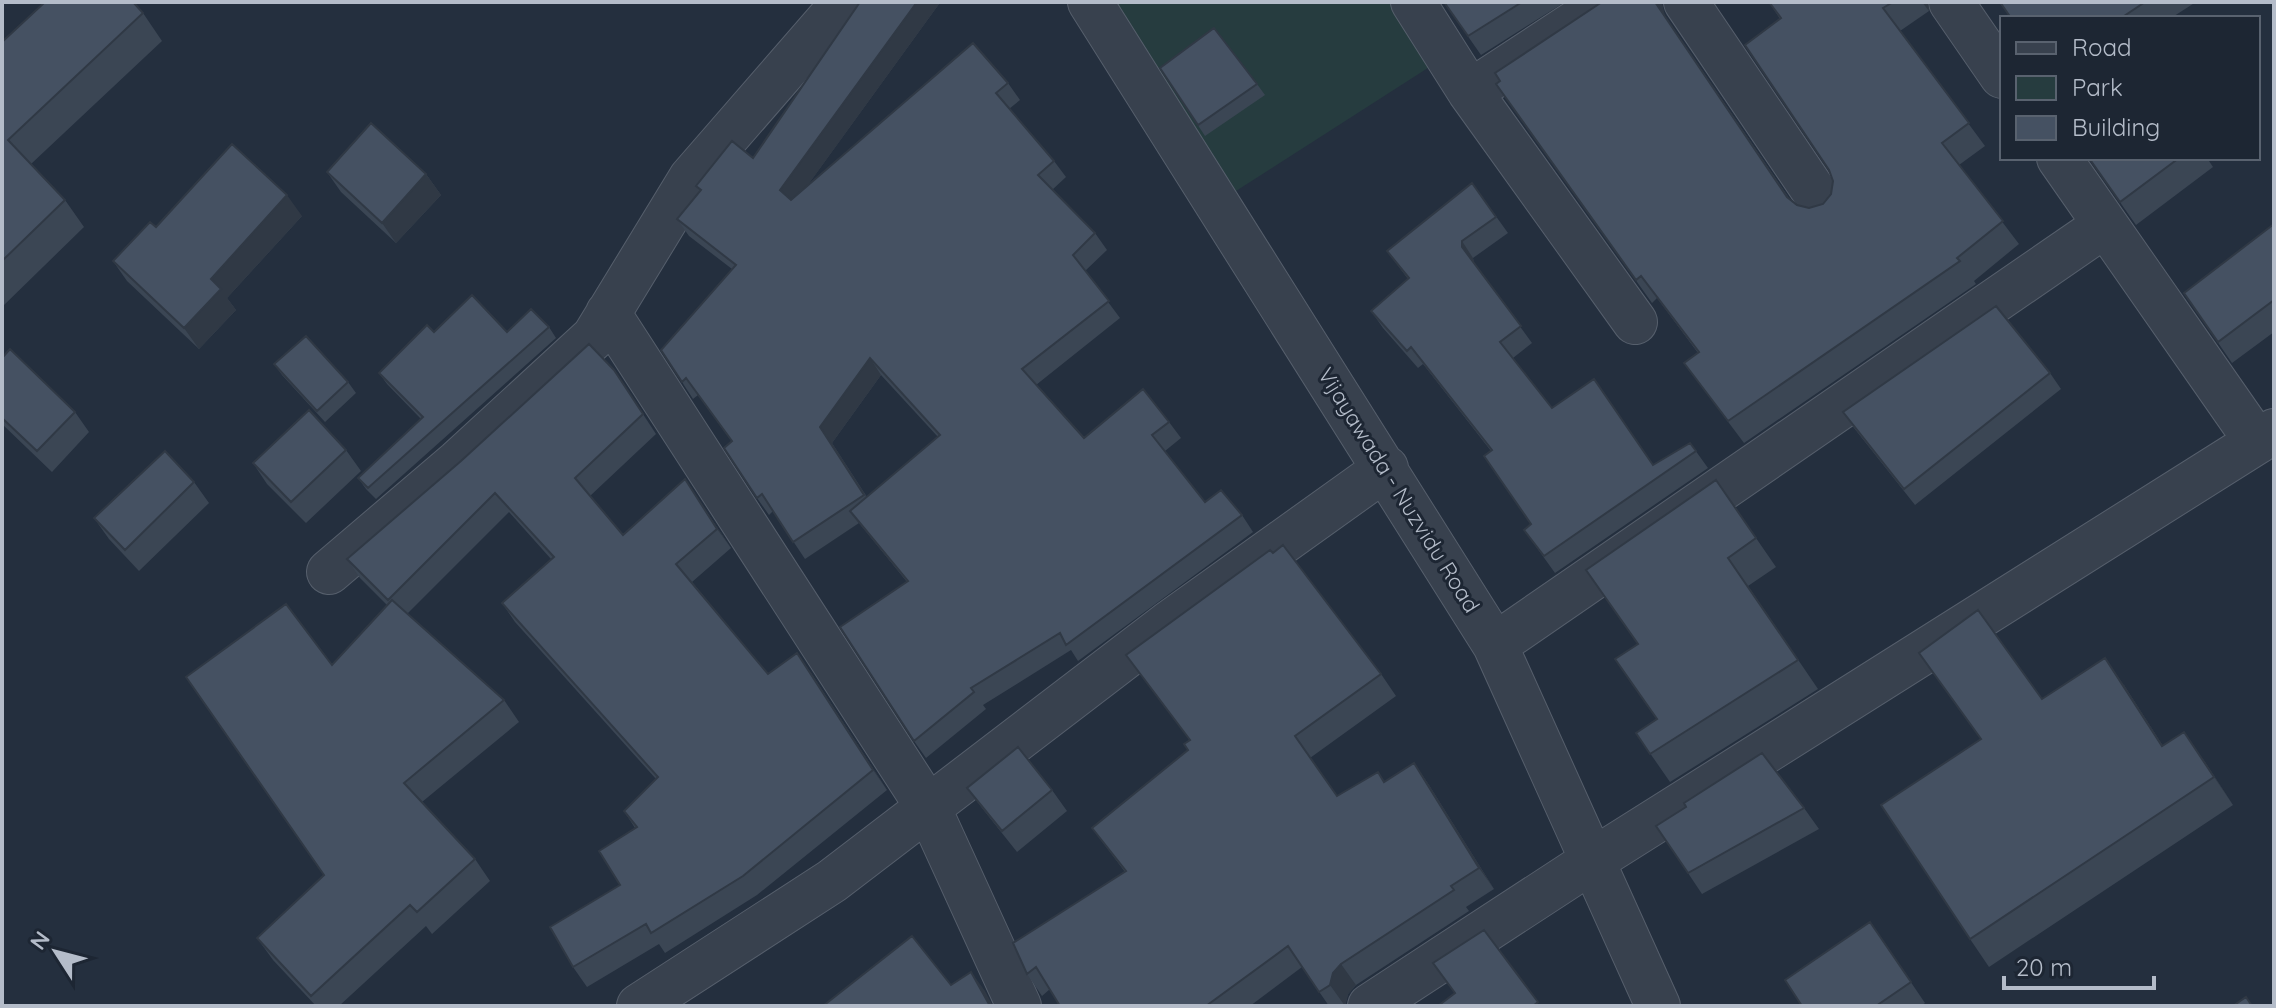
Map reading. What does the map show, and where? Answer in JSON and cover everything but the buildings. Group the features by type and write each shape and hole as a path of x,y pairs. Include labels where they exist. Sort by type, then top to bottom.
{"street":[{"path":"329,572 458,462 594,337 691,178 844,2"},
{"name":"Vijayawada - Nuzvidu Road","path":"1090,2 1495,645 1595,859 1658,1006"},
{"path":"1413,2 1470,92 1635,322"},
{"path":"1470,92 1607,2"},
{"path":"1686,2 1824,206"},
{"path":"1951,2 2000,73"},
{"path":"1370,1006 1595,859 2265,436 2105,225 2060,160"},
{"path":"1495,645 2105,225"},
{"path":"608,313 929,809 1019,1006"},
{"path":"639,1006 832,881 1168,624 1386,468"}],"green space":[{"path":"1113,2 1391,2 1431,66 1236,191"}]}
